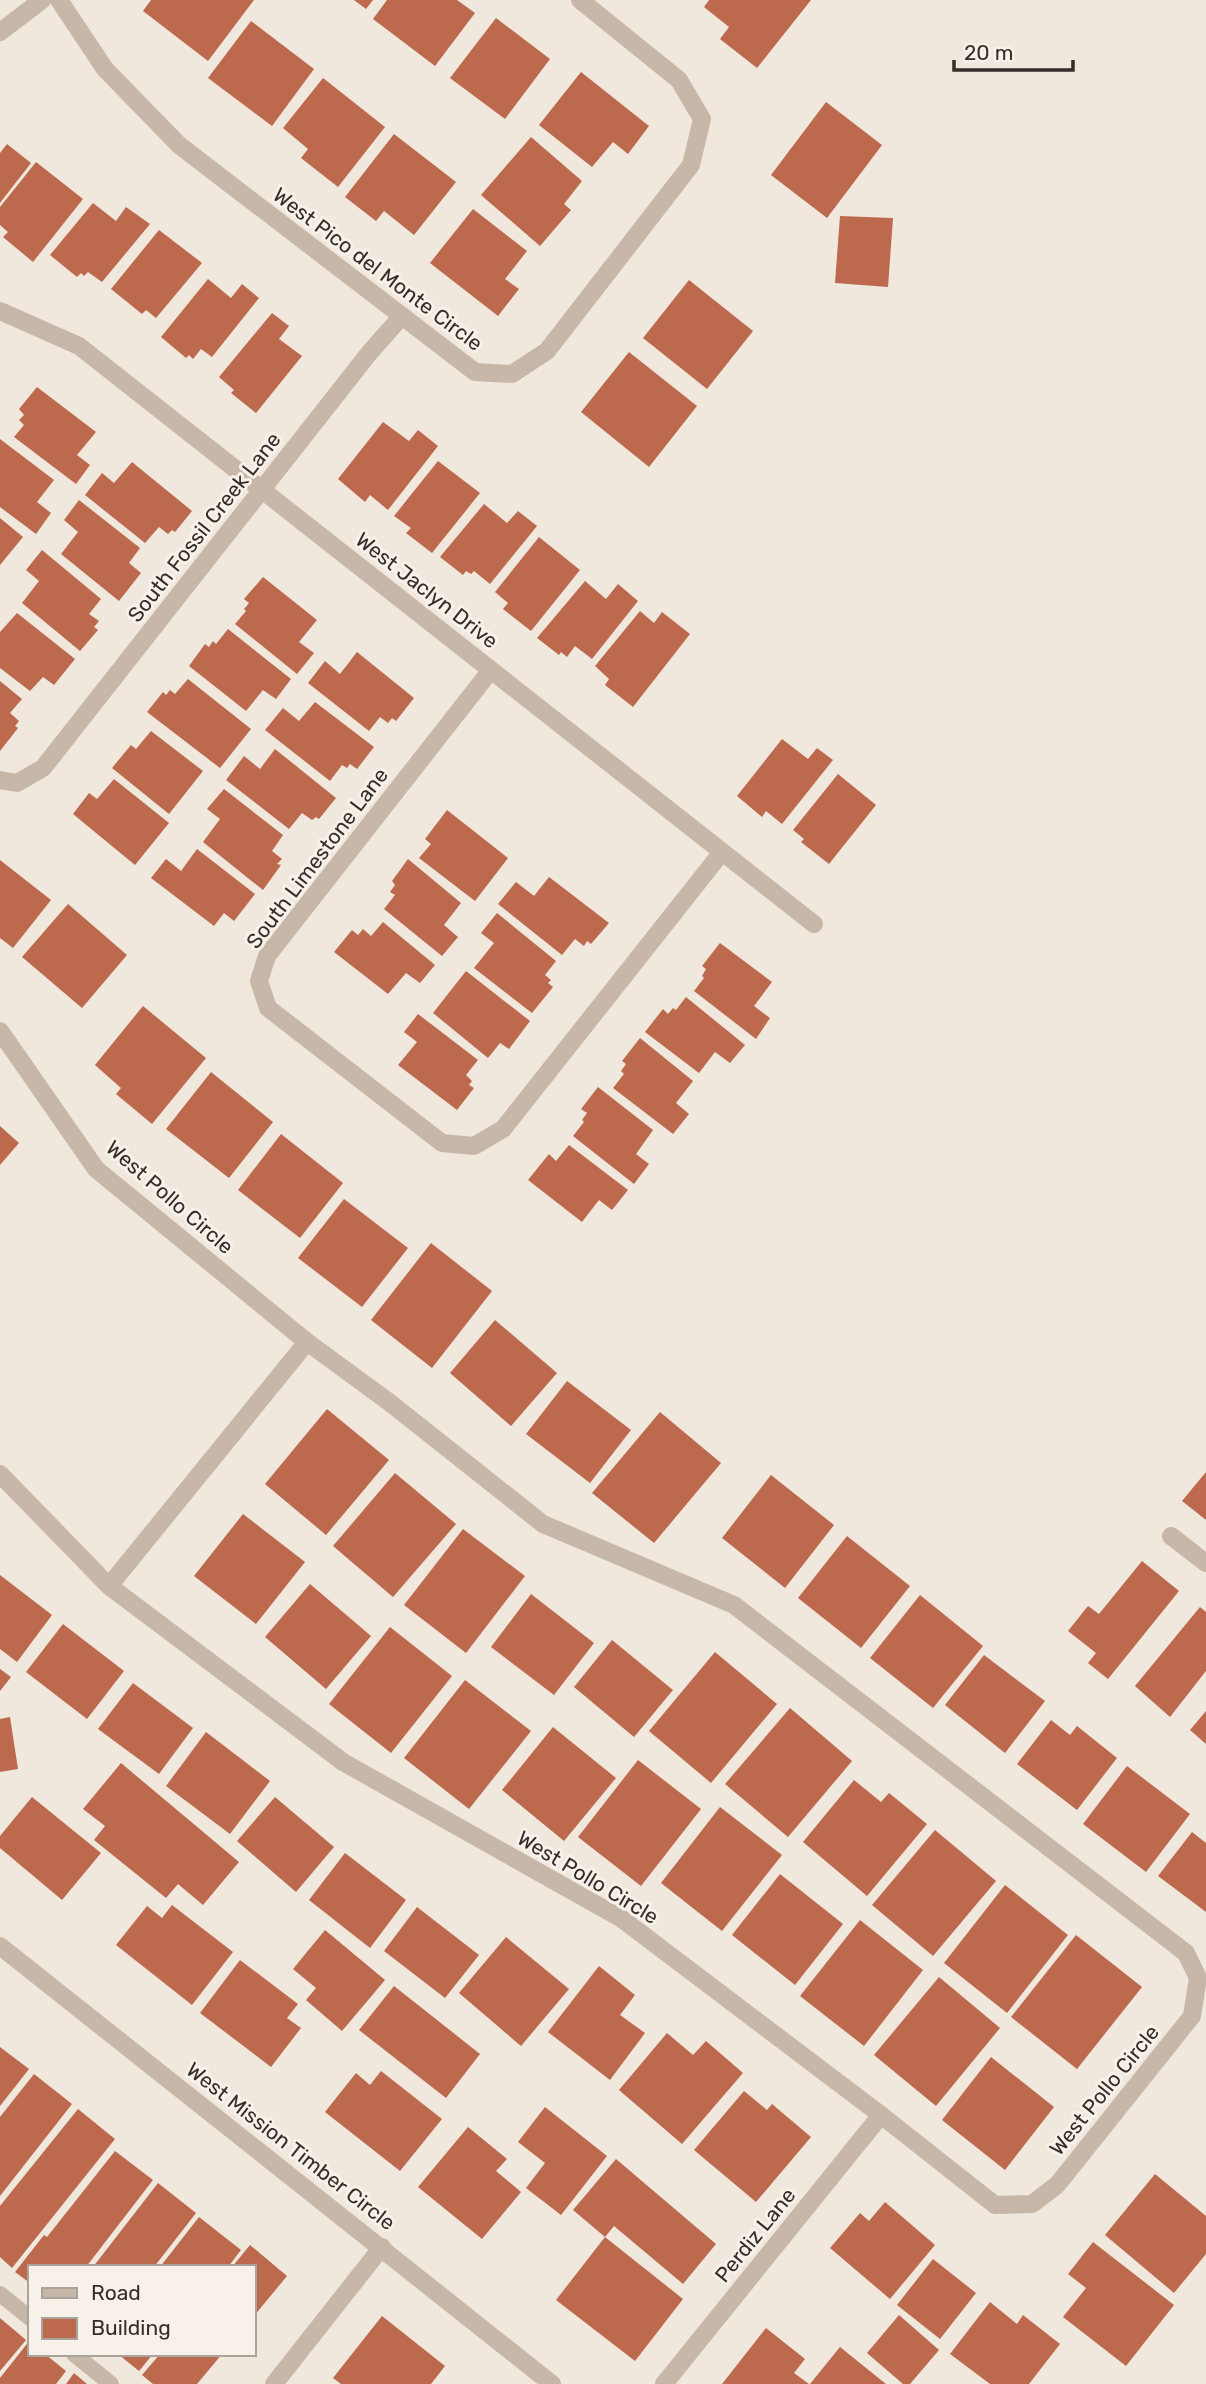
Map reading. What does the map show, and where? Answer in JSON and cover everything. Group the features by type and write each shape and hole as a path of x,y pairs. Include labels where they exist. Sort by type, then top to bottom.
{"street":[{"path":"0,32 42,0"},
{"name":"West Pico del Monte Circle","path":"59,0 105,69 179,145 475,372 512,374 547,351 691,165 702,119 679,80 580,0"},
{"name":"West Jaclyn Drive","path":"0,311 79,346 814,924"},
{"name":"South Fossil Creek Lane","path":"0,780 17,783 43,768 370,352 402,316"},
{"name":"South Limestone Lane","path":"491,670 267,956 259,981 268,1008 442,1143 474,1146 503,1129 722,852"},
{"name":"West Pollo Circle","path":"0,1031 96,1169 307,1342 389,1402 543,1524 734,1605 1186,1953 1198,1978 1192,2016 1057,2185 1032,2204 995,2205 622,1919 343,1762 108,1587 0,1474"},
{"path":"108,1587 307,1342"},
{"path":"1171,1536 1206,1563"},
{"name":"West Mission Timber Circle","path":"0,1946 552,2384"},
{"name":"Perdiz Lane","path":"664,2384 881,2115"},
{"path":"274,2384 382,2247"}],"lane":[{"path":"0,2294 28,2316"},
{"path":"76,2356 111,2384"}],"building":[{"path":"151,0 254,0 208,61 143,11"},
{"path":"354,0 373,0 366,9"},
{"path":"387,0 457,0 475,13 435,66 373,19"},
{"path":"709,0 811,0 757,68 720,39 729,27 704,7"},
{"path":"496,18 550,59 505,119 450,78"},
{"path":"251,21 314,69 272,126 208,78"},
{"path":"581,72 649,126 628,154 613,142 592,167 539,125"},
{"path":"323,78 385,127 338,187 301,158 308,149 283,128"},
{"path":"826,102 882,145 827,218 771,175"},
{"path":"394,134 456,182 414,235 384,211 376,221 345,197"},
{"path":"531,137 582,181 564,204 571,210 540,246 481,195"},
{"path":"7,144 31,163 0,203 0,153"},
{"path":"36,162 83,199 33,262 3,237 8,232 0,225 0,207"},
{"path":"93,203 116,221 126,207 150,224 102,282 88,272 77,277 50,255"},
{"path":"473,209 527,251 505,279 519,289 498,316 430,263"},
{"path":"840,216 893,218 888,287 835,283"},
{"path":"159,230 202,263 156,318 146,310 142,314 111,289"},
{"path":"208,279 231,298 242,284 259,298 212,357 201,349 193,359 189,355 186,358 161,337"},
{"path":"689,280 753,331 707,389 643,338"},
{"path":"272,313 289,326 279,339 302,356 256,413 231,393 234,390 219,377"},
{"path":"629,352 697,406 649,467 581,412"},
{"path":"37,387 96,432 77,455 90,465 76,484 14,437 24,425 19,420 24,415 19,409"},
{"path":"383,422 409,441 418,430 438,446 388,510 370,495 365,502 338,479"},
{"path":"0,439 54,480 37,502 51,513 36,534 0,507"},
{"path":"438,461 480,493 432,553 406,533 411,528 394,516"},
{"path":"132,462 192,511 175,532 172,530 168,534 159,527 145,543 85,495 102,473 114,483"},
{"path":"79,500 140,548 129,563 141,573 119,601 61,554 78,532 64,520"},
{"path":"484,504 507,523 518,511 537,526 490,584 474,571 471,574 466,571 463,575 440,557"},
{"path":"0,518 23,537 0,565"},
{"path":"539,537 580,570 531,631 503,609 508,603 495,592"},
{"path":"42,550 101,599 89,614 99,621 94,627 98,630 80,651 22,603 39,581 26,570"},
{"path":"263,577 317,620 299,642 314,653 297,674 235,624 249,603 244,599"},
{"path":"585,581 606,599 618,584 638,601 592,659 575,646 567,657 561,652 559,655 537,638"},
{"path":"640,611 654,623 662,612 690,634 633,707 605,685 609,679 595,666"},
{"path":"17,613 75,659 54,685 43,677 30,691 0,668 0,632"},
{"path":"228,629 291,679 276,699 263,690 246,711 189,666 205,644 209,647 213,641 216,644"},
{"path":"357,652 414,698 396,721 392,718 388,723 380,717 369,731 308,683 325,661 340,674"},
{"path":"188,679 251,729 220,768 147,712 163,692 166,695 170,690 175,694"},
{"path":"0,681 22,699 10,713 19,721 15,726 18,728 0,751"},
{"path":"315,702 374,747 357,769 350,764 347,768 342,765 330,781 265,730 283,708 299,721"},
{"path":"151,731 203,771 169,814 112,768 131,745 136,749"},
{"path":"782,739 808,759 817,748 833,760 782,824 766,811 762,817 737,796"},
{"path":"275,749 336,798 319,819 316,817 312,820 302,813 289,829 226,780 244,756 260,769"},
{"path":"838,774 876,805 829,864 801,842 804,839 793,830"},
{"path":"114,779 169,823 135,865 73,814 89,793 97,799"},
{"path":"224,789 283,835 272,851 282,859 277,864 281,865 263,890 203,842 220,819 207,809"},
{"path":"447,810 508,858 475,901 419,858 431,844 425,839"},
{"path":"197,849 255,894 234,921 224,913 214,926 151,878 166,859 181,871"},
{"path":"408,859 461,903 444,925 458,937 442,956 384,909 395,895 390,892 395,885 392,881"},
{"path":"0,860 51,900 13,948 0,938"},
{"path":"549,877 609,923 591,944 587,941 584,946 575,939 562,955 498,904 516,882 534,896"},
{"path":"68,904 127,955 82,1008 22,957"},
{"path":"497,913 556,961 545,975 551,980 548,983 553,987 532,1013 474,968 494,943 481,933"},
{"path":"383,922 435,965 420,983 406,973 388,994 334,952 352,930 358,935 363,929 371,936"},
{"path":"720,943 772,982 754,1006 770,1018 756,1039 694,991 704,978 702,976 706,969 702,966"},
{"path":"466,971 530,1021 509,1049 500,1043 488,1058 433,1013"},
{"path":"686,997 745,1045 730,1063 715,1052 699,1073 645,1032 663,1009 668,1014 673,1008 676,1010"},
{"path":"143,1006 206,1058 152,1124 116,1094 121,1088 95,1065"},
{"path":"418,1014 478,1060 466,1075 472,1081 469,1085 474,1088 457,1110 398,1065 417,1042 404,1032"},
{"path":"640,1038 693,1081 676,1103 689,1114 673,1134 613,1088 624,1074 621,1071 626,1064 622,1061"},
{"path":"211,1072 273,1122 229,1178 166,1129"},
{"path":"598,1087 653,1130 636,1154 649,1164 634,1184 573,1136 584,1122 582,1120 587,1113 581,1109"},
{"path":"0,1126 19,1143 0,1165"},
{"path":"281,1134 343,1183 300,1238 238,1190"},
{"path":"569,1145 628,1190 612,1210 599,1200 582,1222 528,1180 549,1154 556,1161"},
{"path":"344,1199 408,1248 362,1307 298,1258"},
{"path":"431,1243 492,1291 432,1368 371,1320"},
{"path":"495,1320 557,1373 511,1426 450,1373"},
{"path":"567,1381 631,1430 590,1483 526,1434"},
{"path":"327,1409 389,1460 326,1535 265,1484"},
{"path":"660,1412 721,1463 654,1543 592,1493"},
{"path":"1206,1472 1206,1520 1182,1501"},
{"path":"395,1473 456,1524 393,1597 333,1546"},
{"path":"771,1475 834,1525 785,1588 722,1538"},
{"path":"243,1514 305,1562 256,1624 194,1576"},
{"path":"463,1529 525,1576 466,1653 404,1605"},
{"path":"847,1536 910,1586 861,1648 798,1598"},
{"path":"1142,1561 1179,1591 1108,1679 1088,1663 1096,1653 1068,1631 1088,1606 1099,1614"},
{"path":"0,1575 52,1615 17,1662 0,1649"},
{"path":"310,1584 371,1636 326,1689 265,1637"},
{"path":"531,1594 594,1643 554,1695 491,1647"},
{"path":"920,1595 983,1646 933,1708 870,1658"},
{"path":"1200,1607 1206,1612 1206,1671 1170,1717 1135,1686"},
{"path":"63,1624 124,1671 87,1719 26,1672"},
{"path":"390,1627 452,1676 391,1753 329,1704"},
{"path":"612,1640 673,1690 634,1737 574,1687"},
{"path":"715,1652 777,1704 711,1783 649,1731"},
{"path":"984,1655 1045,1701 1005,1753 945,1705"},
{"path":"0,1669 11,1677 0,1691"},
{"path":"465,1680 531,1731 469,1809 404,1758"},
{"path":"133,1683 193,1728 159,1774 98,1729"},
{"path":"790,1708 852,1761 788,1837 725,1784"},
{"path":"1206,1711 1206,1744 1190,1730"},
{"path":"10,1717 18,1769 0,1772 0,1719"},
{"path":"1051,1720 1070,1735 1077,1726 1117,1758 1077,1810 1017,1764"},
{"path":"553,1727 616,1778 564,1841 502,1790"},
{"path":"206,1732 270,1781 230,1834 166,1786"},
{"path":"638,1760 701,1809 641,1886 578,1837"},
{"path":"121,1763 239,1862 203,1905 178,1884 166,1898 94,1840 105,1826 83,1809"},
{"path":"1127,1766 1190,1814 1146,1872 1083,1824"},
{"path":"854,1780 881,1802 889,1793 927,1824 867,1896 803,1842"},
{"path":"32,1797 101,1853 62,1900 0,1848 0,1836"},
{"path":"275,1797 334,1847 296,1892 237,1841"},
{"path":"720,1807 782,1855 722,1931 661,1883"},
{"path":"935,1830 996,1881 933,1956 872,1905"},
{"path":"1192,1832 1206,1843 1206,1912 1158,1876"},
{"path":"345,1853 406,1900 370,1948 309,1900"},
{"path":"780,1874 843,1924 795,1985 732,1935"},
{"path":"1005,1885 1068,1935 1007,2013 944,1963"},
{"path":"172,1905 233,1952 192,2005 116,1945 147,1906 162,1918"},
{"path":"417,1907 479,1955 445,1998 384,1951"},
{"path":"860,1920 923,1970 864,2046 800,1996"},
{"path":"325,1930 385,1980 342,2031 306,2000 316,1988 293,1969"},
{"path":"1076,1935 1142,1987 1077,2069 1011,2017"},
{"path":"506,1937 569,1989 521,2046 459,1993"},
{"path":"240,1960 298,2004 287,2018 301,2028 271,2067 200,2013"},
{"path":"599,1966 635,1995 620,2015 645,2033 610,2080 548,2032"},
{"path":"939,1977 1000,2028 936,2106 874,2055"},
{"path":"394,1986 480,2054 446,2098 359,2030"},
{"path":"667,2033 693,2055 706,2041 743,2073 682,2144 619,2090"},
{"path":"0,2047 29,2069 0,2106"},
{"path":"991,2057 1054,2107 1005,2170 942,2120"},
{"path":"381,2071 442,2119 400,2171 325,2112 356,2073 370,2085"},
{"path":"34,2074 72,2104 0,2196 0,2117"},
{"path":"744,2091 767,2110 772,2104 811,2137 756,2202 694,2150"},
{"path":"545,2107 607,2156 561,2215 526,2188 545,2163 518,2142"},
{"path":"78,2109 115,2139 12,2268 0,2257 0,2206"},
{"path":"468,2127 507,2159 496,2171 521,2192 482,2239 418,2187"},
{"path":"115,2151 153,2180 88,2265 28,2265 28,2282 15,2272 44,2235 47,2237"},
{"path":"616,2159 716,2244 683,2284 614,2226 605,2237 573,2210"},
{"path":"1155,2174 1206,2216 1206,2254 1174,2293 1105,2235"},
{"path":"158,2183 196,2213 156,2265 95,2265"},
{"path":"885,2202 935,2245 890,2299 830,2248 860,2213 869,2221"},
{"path":"199,2217 241,2250 230,2265 162,2265"},
{"path":"605,2237 683,2299 635,2361 556,2300"},
{"path":"1093,2242 1174,2305 1126,2366 1063,2317 1086,2288 1068,2274"},
{"path":"250,2245 287,2276 256,2314 256,2265 234,2265"},
{"path":"933,2259 976,2293 940,2339 897,2305"},
{"path":"990,2302 1017,2324 1023,2315 1060,2344 1029,2384 990,2384 950,2354"},
{"path":"899,2315 939,2350 910,2384 903,2384 867,2353"},
{"path":"382,2316 445,2366 431,2384 341,2384 333,2378"},
{"path":"0,2318 26,2340 0,2371"},
{"path":"766,2328 805,2359 794,2373 809,2384 722,2384"},
{"path":"28,2343 28,2356 47,2356 66,2371 56,2384 0,2384 0,2378"},
{"path":"840,2347 886,2384 810,2384"},
{"path":"120,2356 151,2356 139,2371"},
{"path":"158,2356 220,2356 197,2384 153,2384 142,2375"},
{"path":"74,2373 87,2384 66,2384"}]}
